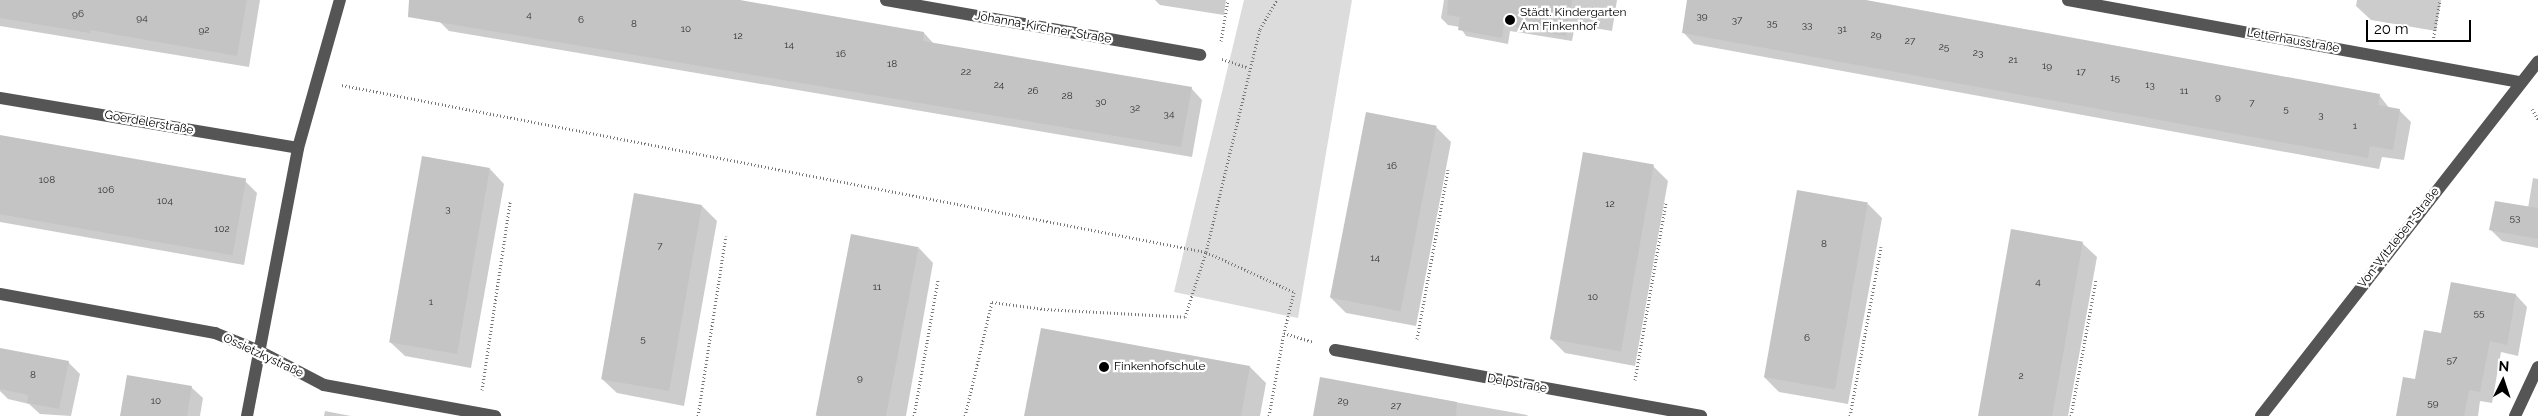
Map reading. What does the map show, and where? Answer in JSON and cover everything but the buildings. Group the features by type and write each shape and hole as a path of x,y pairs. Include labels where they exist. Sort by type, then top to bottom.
{"street":[{"path":"247,416 298,148 340,0"},
{"name":"Johanna-Kirchner-Straße","path":"886,0 1200,55"},
{"name":"Letterhausstraße","path":"2068,0 2519,82"},
{"name":"Von-Witzleben-Straße","path":"2261,416 2519,82 2538,61"},
{"name":"Goerdelerstraße","path":"0,98 298,148"},
{"name":"Ossietzkystraße","path":"0,294 216,333 259,351 324,385 495,416"},
{"name":"Delpstraße","path":"1334,350 1701,416"},
{"path":"2514,416 2538,367"}],"path":[{"path":"1220,48 1228,0"},
{"path":"965,416 992,302 1044,309 1185,317 1206,252 1260,29 1277,0"},
{"path":"2428,66 2440,0"},
{"path":"318,81 1206,252 1294,292 1284,333 1269,416"},
{"path":"1413,365 1448,170"},
{"path":"478,413 510,202"},
{"path":"1631,404 1666,203"},
{"path":"698,416 726,236"},
{"path":"1850,416 1881,247"},
{"path":"914,416 938,280"},
{"path":"2071,416 2096,280"},
{"path":"1284,333 1334,350"}],"shaded area":[{"path":"1244,0 1352,0 1298,318 1174,292"}],"place":[{"name":"Städt. Kindergarten Am Finkenhof","path":"1510,20"},
{"name":"Finkenhofschule","path":"1104,367"}]}
